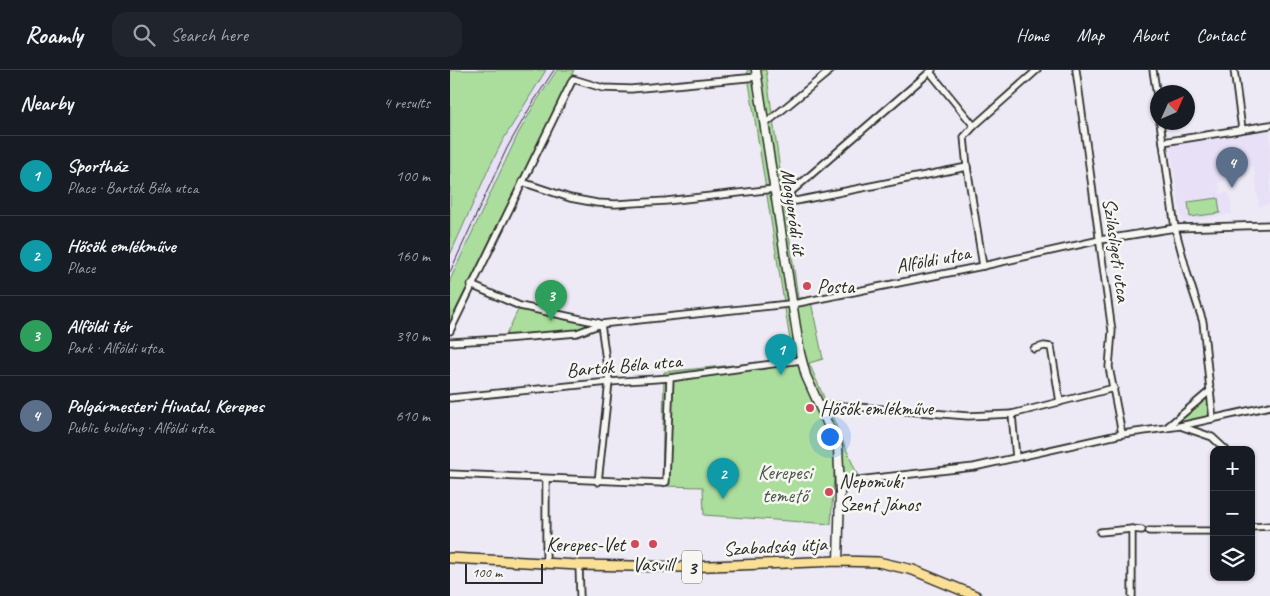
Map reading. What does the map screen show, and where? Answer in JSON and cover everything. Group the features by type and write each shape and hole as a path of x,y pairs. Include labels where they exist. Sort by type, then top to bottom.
{"main road":[{"name":"Szabadság útja","path":"450,558 579,565 684,567 838,561 878,562 913,570 976,596"}],"street":[{"name":"Mogyoródi út","path":"750,70 755,75 765,124 801,360 838,447 840,482 838,561"},
{"path":"765,124 831,70"},
{"path":"983,266 964,137 1037,70"},
{"name":"Szilasligeti utca","path":"1076,70 1112,331 1108,360 1122,434"},
{"path":"1153,70 1155,85"},
{"path":"1234,70 1242,129"},
{"path":"777,204 931,71 974,126"},
{"path":"450,331 573,79 603,88 631,90 755,75"},
{"path":"1163,142 1270,125"},
{"path":"1161,130 1175,228 1203,322 1213,419"},
{"path":"786,196 796,200 967,167"},
{"path":"522,182 570,198 616,204 634,204 775,190"},
{"name":"Alföldi utca","path":"450,342 578,333 601,324 792,304 983,266 1100,240 1175,228 1269,226"},
{"name":"Alföldi utca","path":"472,285 520,306 601,324"},
{"path":"598,482 609,382 601,324"},
{"path":"1034,349 1044,346 1050,347 1060,402"},
{"name":"Bartók Béla utca","path":"450,398 609,382 670,378 801,360"},
{"path":"450,474 598,482 666,482 670,378"},
{"path":"819,404 968,416 1012,414 1114,388"},
{"path":"1166,428 1211,390"},
{"path":"840,482 974,467 1122,434 1180,426 1270,406"},
{"path":"1012,414 1016,458"},
{"path":"1180,426 1212,437 1222,446"},
{"path":"546,479 546,563"},
{"path":"1255,527 1270,526"},
{"path":"1132,529 1132,596"},
{"path":"1100,532 1132,529 1146,531 1210,531"},
{"path":"579,565 580,596"}],"shaded area":[{"path":"546,70 557,70 518,134 450,280 450,255 489,168 503,140"},
{"path":"1270,126 1270,204 1259,206 1254,167 1242,164 1232,172 1232,179 1218,183 1220,194 1229,193 1232,214 1182,222 1170,143"}],"green space":[{"path":"450,70 546,70 503,140 450,255"},
{"path":"557,70 574,70 450,321 450,280 518,134"},
{"name":"Kerepesi temető","path":"747,70 766,70 798,298 810,297 823,359 809,363 861,483 834,487 835,461 831,524 704,515 703,487 662,486 664,372 793,359"},
{"path":"1218,198 1220,213 1190,217 1188,202"},
{"path":"520,306 601,324 577,333 504,339"},
{"path":"1211,390 1213,419 1166,428"}],"tram line":[{"path":"450,272 507,148 554,70"}],"place":[{"name":"Polgármesteri Hivatal, Kerepes","path":"1232,188"},
{"name":"Posta","path":"807,286"},
{"name":"Alföldi tér","path":"551,321"},
{"name":"Sportház","path":"781,375"},
{"name":"Hősők emlékműve","path":"810,408"},
{"name":"Nepomuki Szent János","path":"829,492"},
{"name":"Hősök emlékműve","path":"723,499"},
{"name":"Kerepes-Vet","path":"635,544"},
{"name":"Vasvill","path":"653,544"}]}
